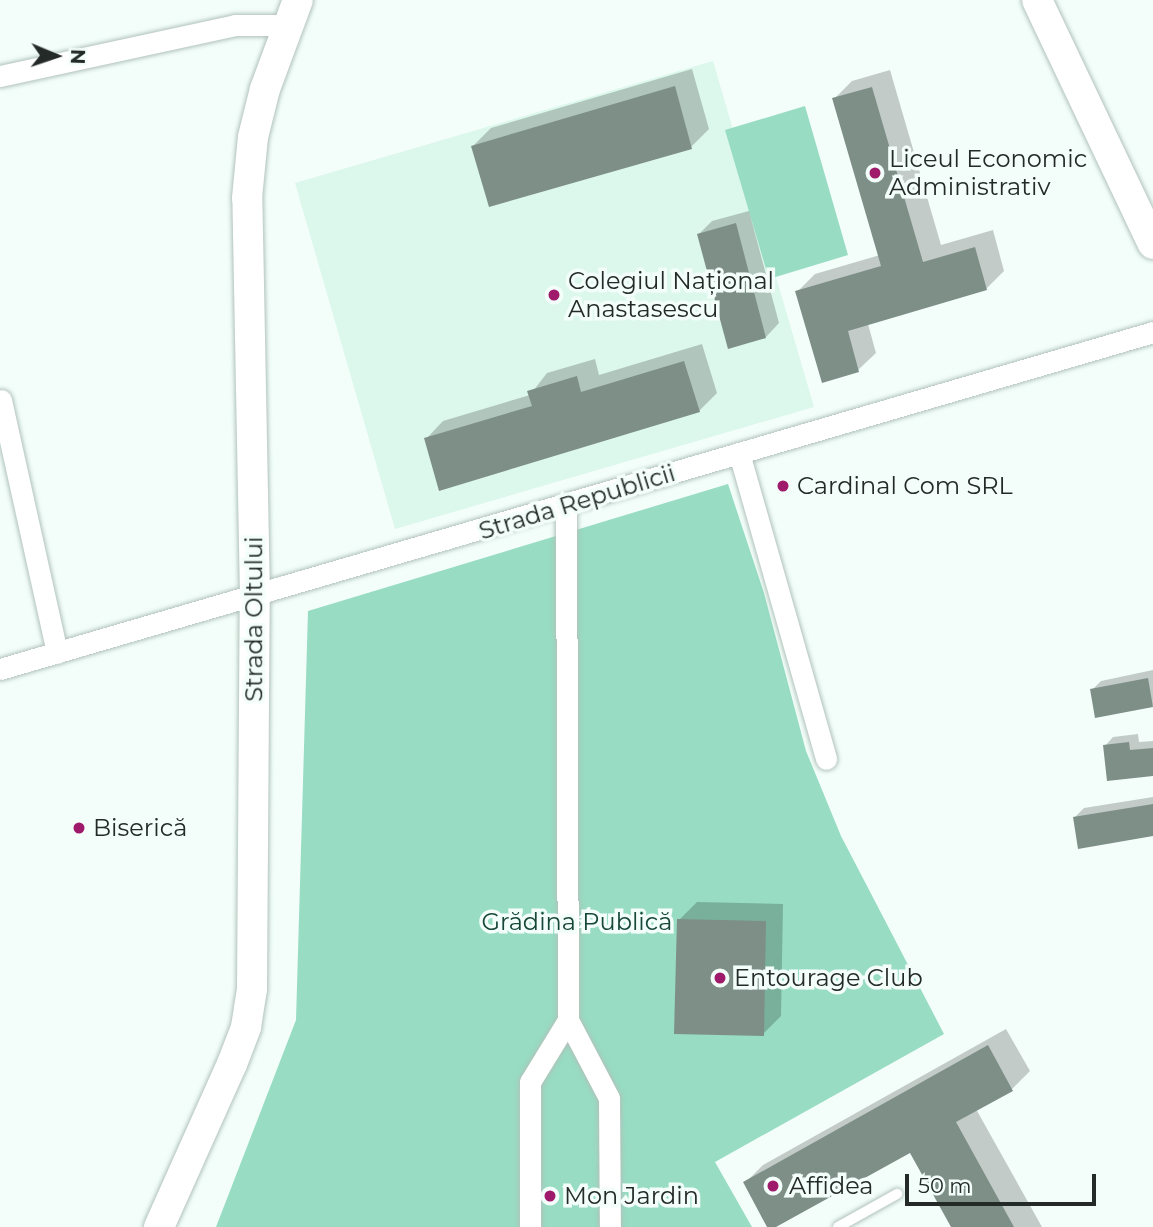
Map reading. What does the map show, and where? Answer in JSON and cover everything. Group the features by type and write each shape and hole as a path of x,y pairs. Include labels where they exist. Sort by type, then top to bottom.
{"main road":[{"path":"1037,0 1153,244"},
{"name":"Strada Oltului","path":"159,1227 232,1064 248,1014 255,597 247,198 253,136 293,12"}],"street":[{"path":"0,76 293,12"},
{"name":"Strada Republicii","path":"0,669 255,597 1153,332"},
{"path":"1,400 57,653"},
{"path":"739,453 826,759"},
{"path":"566,505 568,1020 609,1098 610,1227"},
{"path":"530,1227 530,1082 568,1020"}],"lane":[{"path":"838,1227 897,1194"}],"shaded area":[{"name":"Colegiul Național Anastasescu","path":"713,61 814,407 395,529 295,183"}],"green space":[{"path":"805,106 848,255 769,279 725,130"},
{"name":"Grădina Publică","path":"728,484 764,593 806,751 841,836 944,1034 715,1162 752,1227 216,1227 296,1020 308,611"}],"building":[{"path":"675,86 692,149 489,207 471,146"},
{"name":"Liceul Economic Administrativ","path":"872,87 923,262 975,247 987,290 848,331 859,372 822,383 795,291 881,266 832,98"},
{"path":"736,223 766,338 728,349 697,234"},
{"path":"684,361 700,412 439,491 424,438 532,406 527,391 577,376 581,392"},
{"path":"1148,678 1153,707 1095,718 1090,689"},
{"path":"1129,742 1130,750 1153,748 1153,776 1107,781 1103,745"},
{"path":"1153,804 1153,836 1078,849 1073,817"},
{"name":"Entourage Club","path":"677,919 766,921 764,1036 674,1034"},
{"path":"988,1045 1013,1091 956,1122 1014,1227 951,1227 910,1153 776,1227 767,1227 743,1182"}],"place":[{"name":"Liceul Economic Administrativ","path":"875,173"},
{"name":"Colegiul Național Anastasescu","path":"554,295"},
{"name":"Cardinal Com SRL","path":"783,486"},
{"name":"Biserică","path":"79,828"},
{"name":"Entourage Club","path":"720,978"},
{"name":"Affidea","path":"773,1186"},
{"name":"Mon Jardin","path":"550,1196"}]}
